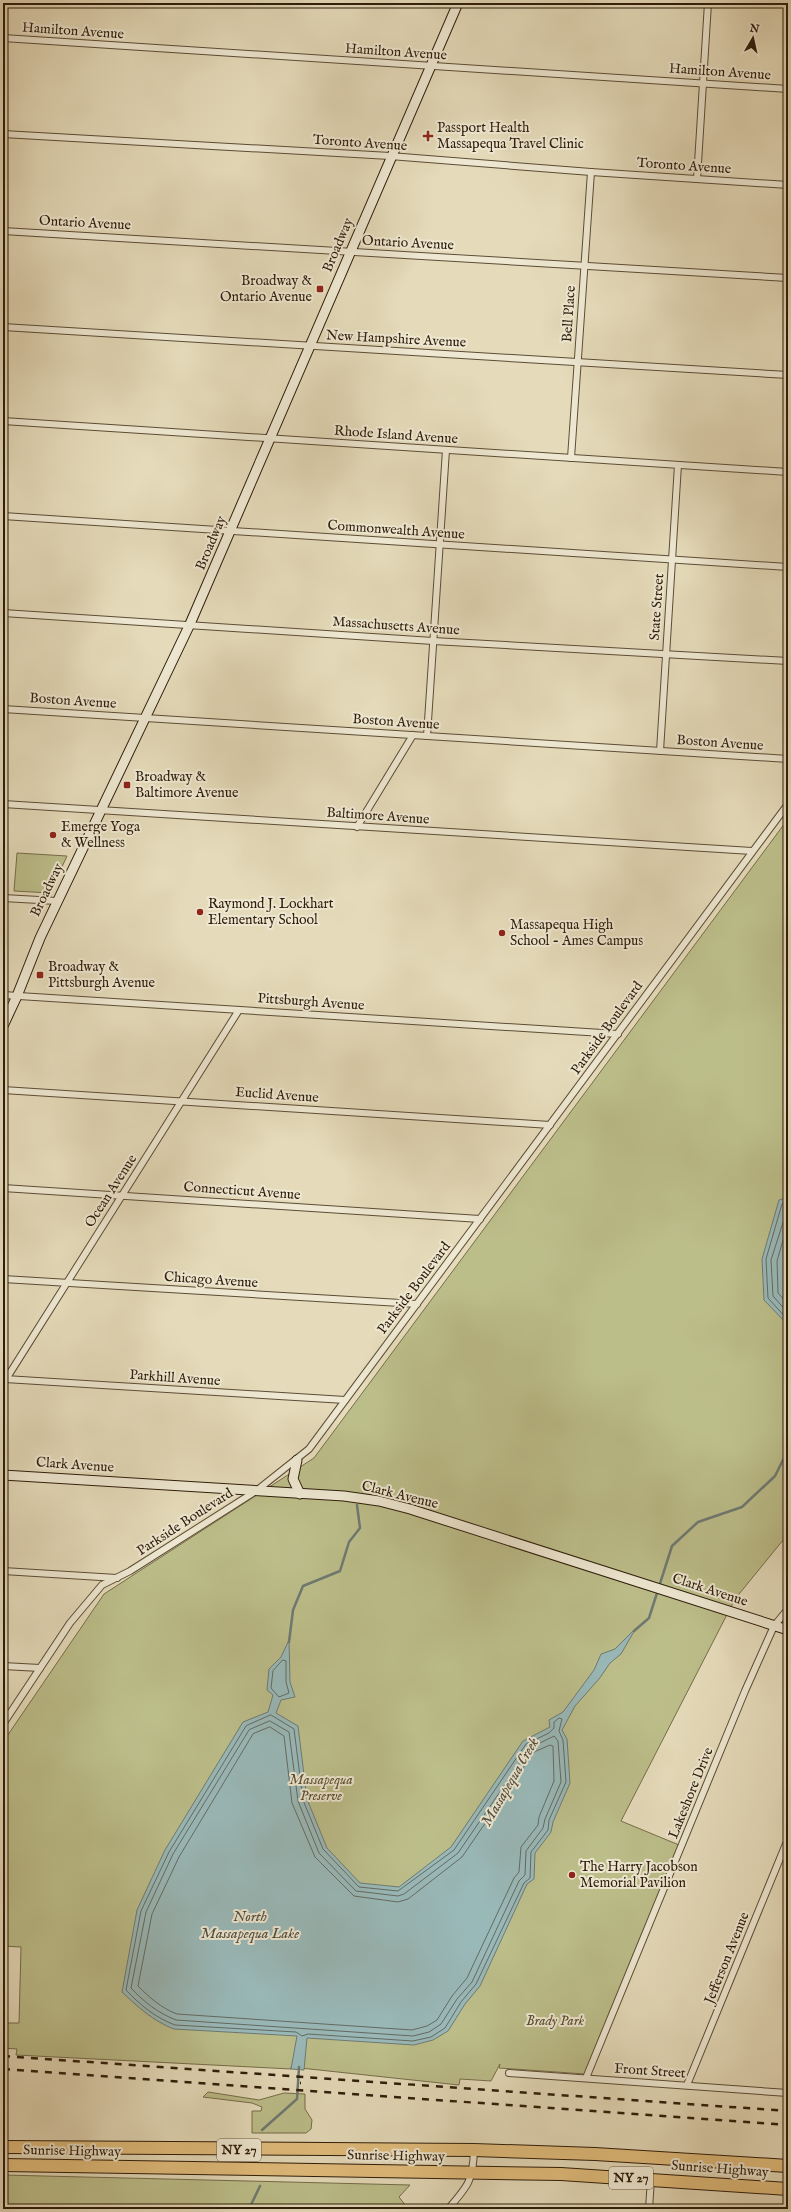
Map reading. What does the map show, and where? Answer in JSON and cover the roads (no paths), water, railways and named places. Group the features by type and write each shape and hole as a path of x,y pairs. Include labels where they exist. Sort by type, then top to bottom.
{"highway":[{"name":"Sunrise Highway","path":"3,2147 474,2150 602,2154 788,2166"},
{"name":"Sunrise Highway","path":"3,2165 473,2172 651,2179 788,2189"}],"main road":[{"name":"Broadway","path":"3,1026 57,901 147,718 232,530 269,439 390,156 458,3"},
{"path":"297,1460 293,1478 300,1494"},
{"name":"Clark Avenue","path":"3,1475 256,1490 372,1500 410,1509 788,1630"}],"street":[{"path":"697,179 708,3"},
{"name":"Hamilton Avenue","path":"3,38 788,89"},
{"name":"Toronto Avenue","path":"3,134 390,156 591,172 788,185"},
{"name":"Bell Place","path":"571,458 591,172"},
{"name":"Ontario Avenue","path":"3,230 788,278"},
{"name":"New Hampshire Avenue","path":"3,326 788,375"},
{"name":"Rhode Island Avenue","path":"3,422 788,472"},
{"path":"427,736 446,450"},
{"name":"State Street","path":"660,751 678,465"},
{"name":"Commonwealth Avenue","path":"3,516 788,567"},
{"name":"Massachusetts Avenue","path":"3,613 433,641 788,661"},
{"name":"Boston Avenue","path":"3,709 788,759"},
{"path":"357,827 412,735"},
{"name":"Baltimore Avenue","path":"3,804 752,851"},
{"name":"Parkside Boulevard","path":"3,1724 92,1594 102,1585 118,1578 256,1490 297,1460 309,1449 788,804"},
{"path":"3,898 57,901"},
{"name":"Pittsburgh Avenue","path":"3,995 618,1034"},
{"name":"Ocean Avenue","path":"4,1381 239,1010"},
{"name":"Euclid Avenue","path":"3,1090 550,1125"},
{"name":"Connecticut Avenue","path":"3,1188 480,1219"},
{"name":"Chicago Avenue","path":"3,1279 417,1304"},
{"name":"Parkhill Avenue","path":"4,1381 345,1400"},
{"path":"3,1571 118,1578"},
{"name":"Lakeshore Drive","path":"586,2078 774,1626 788,1609"},
{"path":"3,1666 40,1668"},
{"name":"Jefferson Avenue","path":"687,2085 788,1839"},
{"name":"Front Street","path":"510,2073 788,2092"},
{"path":"448,2209 464,2190 473,2172 474,2150"},
{"path":"649,2209 651,2179"}],"water":[{"path":"788,1197 788,1325 764,1300 762,1259 779,1200"},
{"name":"North Massapequa Lake","path":"636,1628 621,1654 610,1663 599,1679 575,1706 562,1730 567,1739 570,1783 553,1822 551,1832 535,1853 534,1879 527,1884 480,1986 465,2004 448,2031 433,2040 414,2045 307,2038 304,2070 291,2069 297,2036 174,2029 153,2018 122,1992 137,1910 165,1850 243,1722 268,1712 273,1695 267,1690 269,1669 281,1657 289,1640 290,1682 295,1697 281,1700 276,1713 298,1726 307,1799 327,1848 360,1883 399,1887 451,1847 523,1741 550,1727 549,1720 563,1712 594,1670 601,1654 615,1649"}],"waterway":[{"name":"Massapequa Creek","path":"634,1631 649,1618 672,1546 698,1522 742,1507 775,1476 788,1450"},
{"path":"289,1642 293,1610 303,1586 340,1571 349,1542 360,1528 357,1505"},
{"name":"Massapequa Creek","path":"262,2130 297,2099 299,2067"},
{"name":"Massapequa Creek","path":"249,2209 260,2186"}],"railway":[{"path":"3,2056 788,2111"},
{"path":"3,2069 788,2125"}],"place":[{"name":"Passport Health Massapequa Travel Clinic","path":"428,136"},
{"name":"Broadway & Ontario Avenue","path":"320,289"},
{"name":"Broadway & Baltimore Avenue","path":"127,785"},
{"name":"Emerge Yoga & Wellness","path":"53,835"},
{"name":"Raymond J. Lockhart Elementary School","path":"200,912"},
{"name":"Massapequa High School - Ames Campus","path":"502,933"},
{"name":"Broadway & Pittsburgh Avenue","path":"40,975"},
{"name":"The Harry Jacobson Memorial Pavilion","path":"572,1875"}],"park label":[{"name":"Massapequa Preserve","path":"321,1788"},
{"name":"Brady Park","path":"555,2021"}]}
